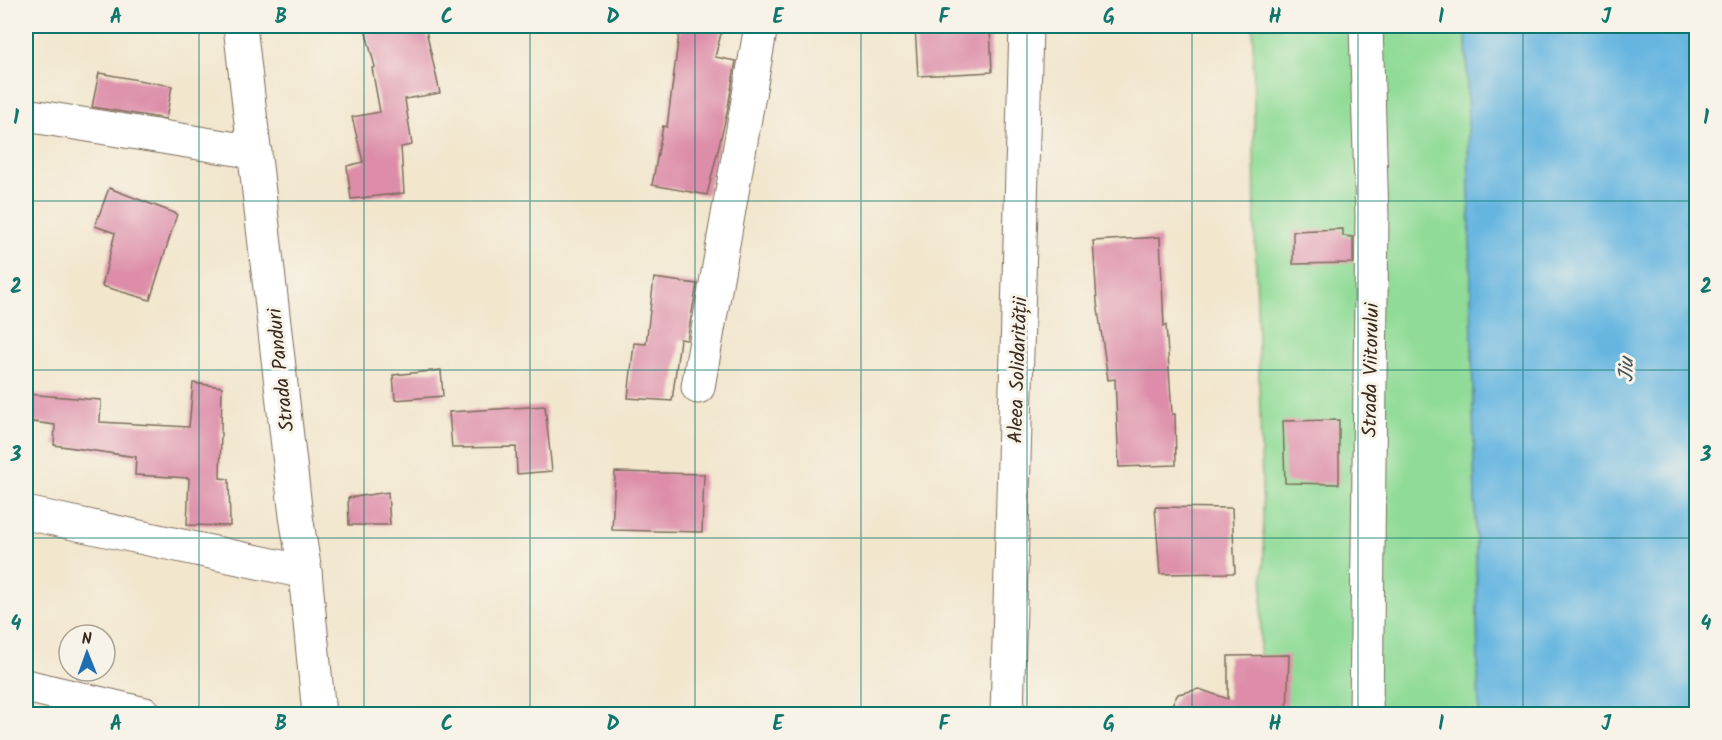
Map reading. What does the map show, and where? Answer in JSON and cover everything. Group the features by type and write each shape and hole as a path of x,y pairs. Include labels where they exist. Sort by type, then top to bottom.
{"street":[{"name":"Strada Panduri","path":"240,26 296,516 305,572 319,714"},
{"path":"698,387 761,26"},
{"name":"Aleea Solidarității","path":"1008,714 1026,26"},
{"name":"Strada Viitorului","path":"1366,26 1372,216 1366,714"},
{"path":"26,115 255,152"},
{"path":"26,513 305,572"},
{"path":"26,686 145,714"}],"green space":[{"path":"1253,26 1466,26 1479,714 1257,714 1264,557 1255,233"}],"water":[{"name":"Jiu","path":"1466,26 1696,26 1696,714 1479,714"}],"building":[{"path":"364,26 425,26 440,93 405,99 412,145 401,147 404,193 351,199 347,166 363,162 352,117 380,112 372,68 375,67"},
{"path":"680,26 723,26 715,57 736,61 727,113 707,195 652,185 663,126 667,127"},
{"path":"915,26 990,26 992,72 918,76"},
{"path":"99,73 172,86 166,119 92,107"},
{"path":"109,188 177,214 150,300 102,286 115,233 95,226"},
{"path":"1343,229 1343,236 1353,237 1353,263 1293,264 1293,231"},
{"path":"1160,237 1164,326 1166,325 1172,414 1175,414 1176,465 1119,467 1115,379 1108,380 1097,302 1093,241"},
{"path":"654,278 697,284 687,340 680,339 672,401 628,398 634,343 646,344"},
{"path":"441,370 443,396 395,400 393,375"},
{"path":"193,383 222,387 220,478 229,479 230,526 187,525 189,478 135,475 136,457 54,445 55,425 26,421 26,394 101,400 100,422 189,427"},
{"path":"545,406 552,471 517,474 516,447 452,448 449,412"},
{"path":"1339,420 1339,484 1285,483 1283,421"},
{"path":"615,472 704,474 702,532 612,530"},
{"path":"388,492 390,525 349,525 348,498"},
{"path":"1155,507 1232,508 1235,573 1160,574"},
{"path":"1289,655 1287,714 1166,714 1178,694 1199,689 1228,699 1228,656"}]}
